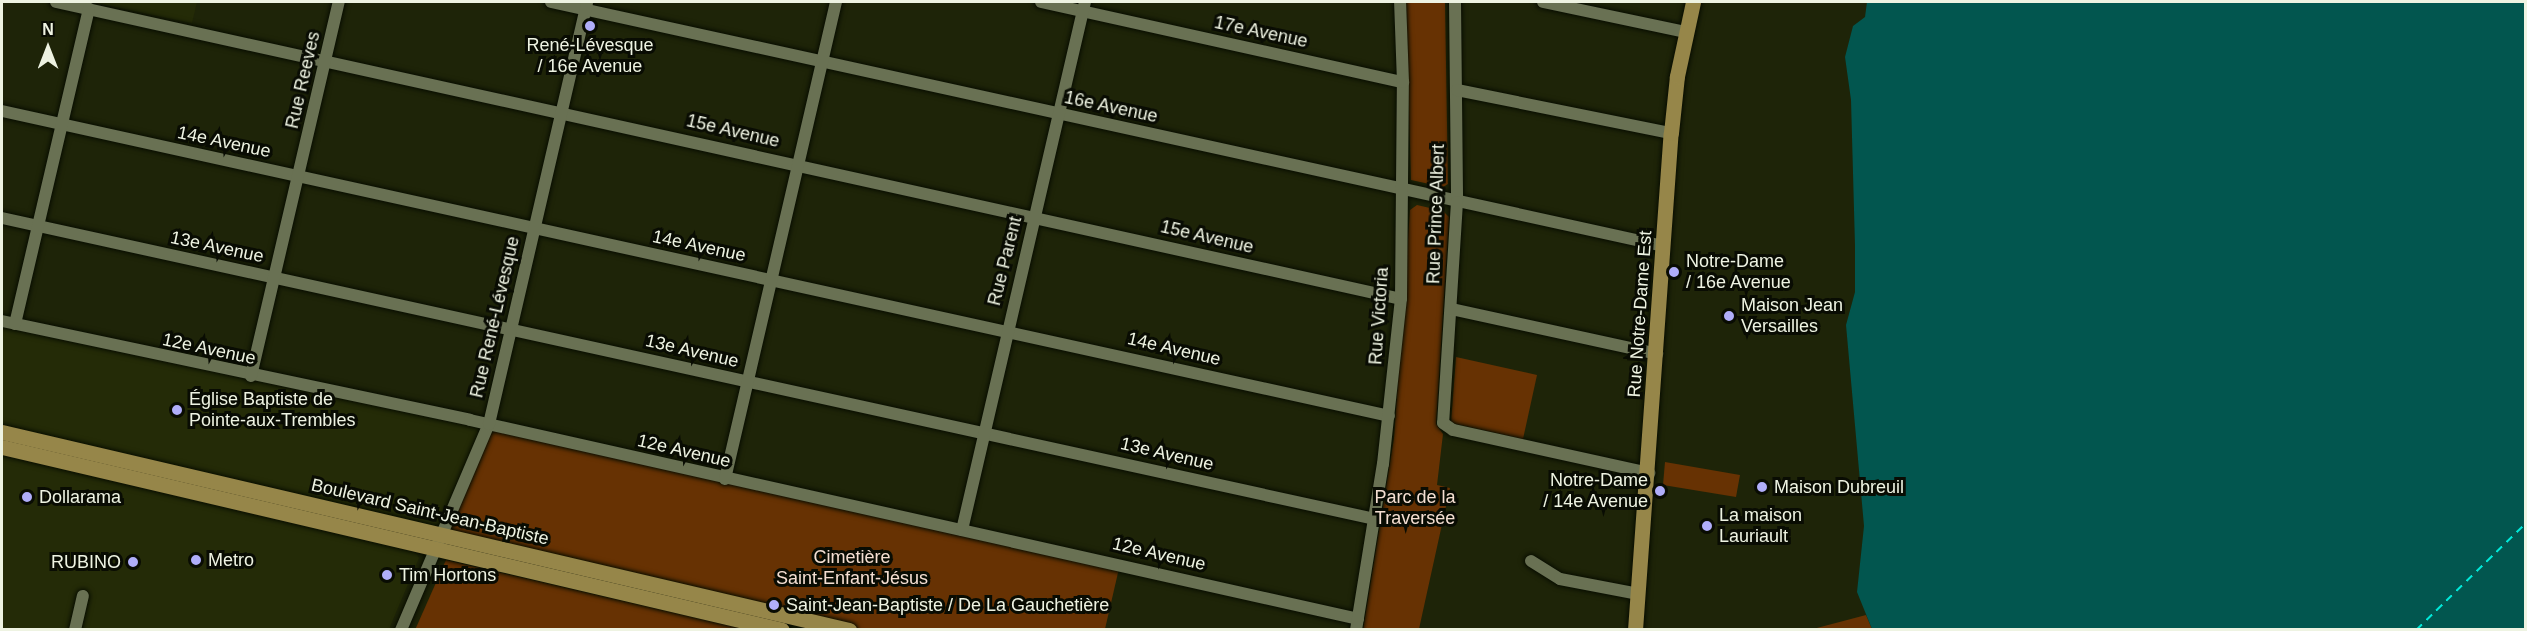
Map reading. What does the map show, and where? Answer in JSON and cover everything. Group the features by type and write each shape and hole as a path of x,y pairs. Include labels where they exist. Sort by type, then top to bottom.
{"main road":[{"name":"Rue Notre-Dame Est","path":"1635,630 1649,473 1671,133 1685,32 1693,2"},
{"name":"Boulevard Saint-Jean-Baptiste","path":"2,432 268,502"},
{"name":"Boulevard Saint-Jean-Baptiste","path":"2,447 268,502 440,541 766,622 849,630"},
{"name":"Boulevard Saint-Jean-Baptiste","path":"766,622 782,630"}],"street":[{"name":"15e Avenue","path":"56,2 560,111 1401,299"},
{"name":"Rue Reeves","path":"251,376 339,2"},
{"name":"16e Avenue","path":"551,2 586,5 1058,114 1664,246"},
{"path":"724,479 836,2"},
{"name":"17e Avenue","path":"1041,2 1084,6 1403,81"},
{"name":"Rue Victoria","path":"1357,624 1375,519 1389,416 1401,299 1403,81 1400,2"},
{"name":"Rue Prince Albert","path":"1455,2 1457,202 1444,427 1649,473"},
{"path":"1544,2 1685,32"},
{"name":"Rue René-Lévesque","path":"402,630 489,424 508,328 534,229 586,5"},
{"name":"Rue Parent","path":"962,530 1006,330 1084,6"},
{"path":"15,324 89,9"},
{"path":"1457,90 1671,133"},
{"name":"14e Avenue","path":"2,111 1389,416"},
{"name":"13e Avenue","path":"2,218 1375,519"},
{"path":"1451,309 1657,354"},
{"name":"12e Avenue","path":"2,321 251,376 489,424 724,479 962,530 1357,624"},
{"path":"1531,561 1560,579 1639,594"},
{"path":"75,630 83,596"}],"shaded area":[{"path":"91,2 197,2 192,23"},
{"path":"2,319 489,424 443,535 2,432"},
{"path":"2,447 267,509 416,553 419,558 389,629 2,630"}],"green space":[{"path":"1406,2 1445,2 1448,184 1443,187 1411,180"},
{"name":"Parc de la Traversée","path":"1417,205 1443,211 1449,217 1436,424 1443,434 1437,485 1450,488 1419,629 1363,630 1394,438 1410,210"},
{"path":"1456,357 1537,375 1523,439 1451,423"},
{"name":"Cimetière Saint-Enfant-Jésus","path":"489,424 1120,564 1105,629 849,630 443,535"},
{"path":"1665,462 1740,475 1736,497 1663,485"},
{"path":"446,560 744,629 415,630"},
{"path":"1866,615 1872,629 1813,629"}],"water":[{"path":"1867,2 2525,2 2525,629 1872,629 1857,592 1864,526 1846,325 1855,292 1855,246 1851,100 1845,57 1853,26 1865,17"}],"ferry route":[{"path":"2416,630 2526,523"}],"place":[{"name":"René-Lévesque / 16e Avenue","path":"590,26"},
{"name":"Notre-Dame / 16e Avenue","path":"1674,272"},
{"name":"Maison Jean Versailles","path":"1729,316"},
{"name":"Église Baptiste de Pointe-aux-Trembles","path":"177,410"},
{"name":"Maison Dubreuil","path":"1762,487"},
{"name":"Notre-Dame / 14e Avenue","path":"1660,491"},
{"name":"Dollarama","path":"27,497"},
{"name":"La maison Lauriault","path":"1707,526"},
{"name":"Metro","path":"196,560"},
{"name":"RUBINO","path":"133,562"},
{"name":"Tim Hortons","path":"387,575"},
{"name":"Saint-Jean-Baptiste / De La Gauchetière","path":"774,605"}]}
